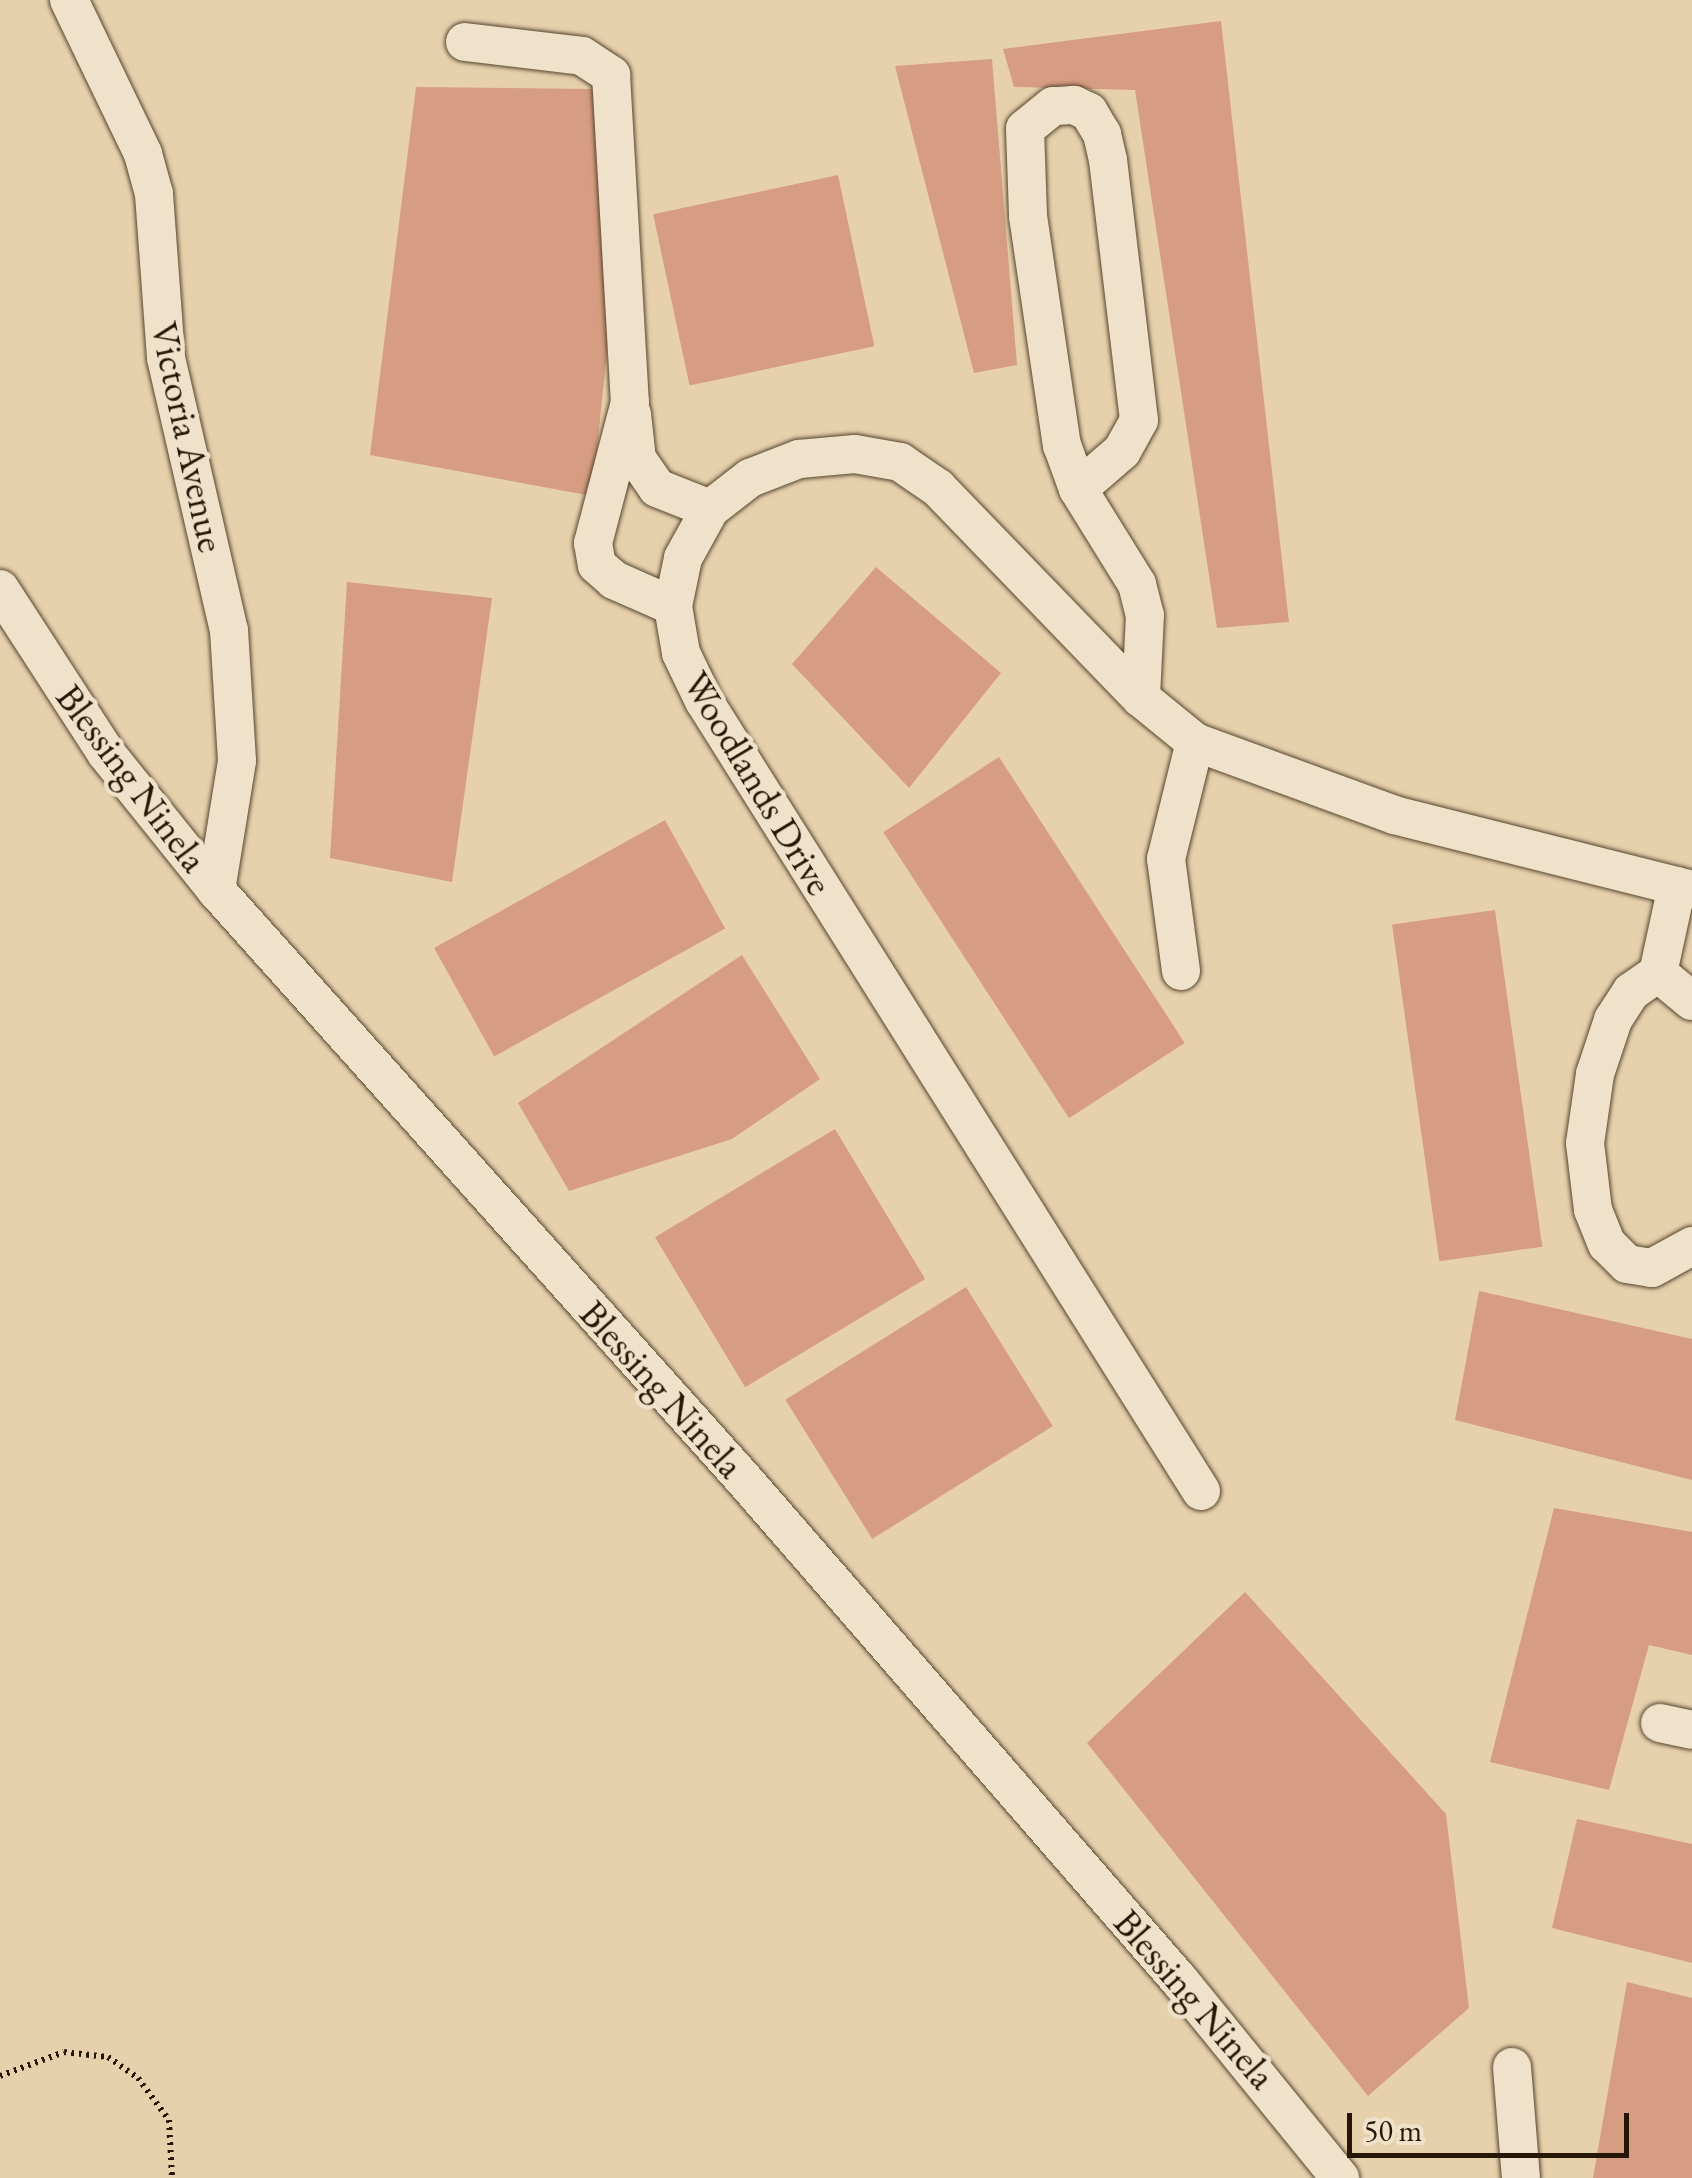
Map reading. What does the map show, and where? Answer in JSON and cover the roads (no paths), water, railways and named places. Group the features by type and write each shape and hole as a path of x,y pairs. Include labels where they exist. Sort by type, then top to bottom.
{"street":[{"name":"Victoria Avenue","path":"69,0 143,154 154,194 166,358 229,630 237,762 216,890"},
{"path":"465,42 582,56 611,75 630,402 637,458 657,488 710,510"},
{"path":"1078,489 1128,444 1139,420 1108,160 1102,134 1089,112 1074,105 1036,115 1025,129 1022,150 1062,444 1078,489 1137,584 1146,614 1141,698"},
{"path":"630,402 596,520 597,566 673,606"},
{"name":"Woodlands Drive","path":"1201,1492 704,701 681,652 673,606 683,558 710,510 750,478 799,459 854,454 900,462 938,488 1141,698 1195,742 1394,814 1685,888"},
{"name":"Blessing Ninela","path":"0,589 106,753 216,890 746,1482 1180,1981 1340,2178"},
{"path":"1181,972 1166,859 1195,742"},
{"path":"1685,888 1658,973 1622,1006 1595,1074 1585,1143 1592,1210 1607,1244 1626,1264 1652,1268 1692,1246"},
{"path":"1658,973 1692,1001"},
{"path":"1512,2067 1521,2178"}]}
